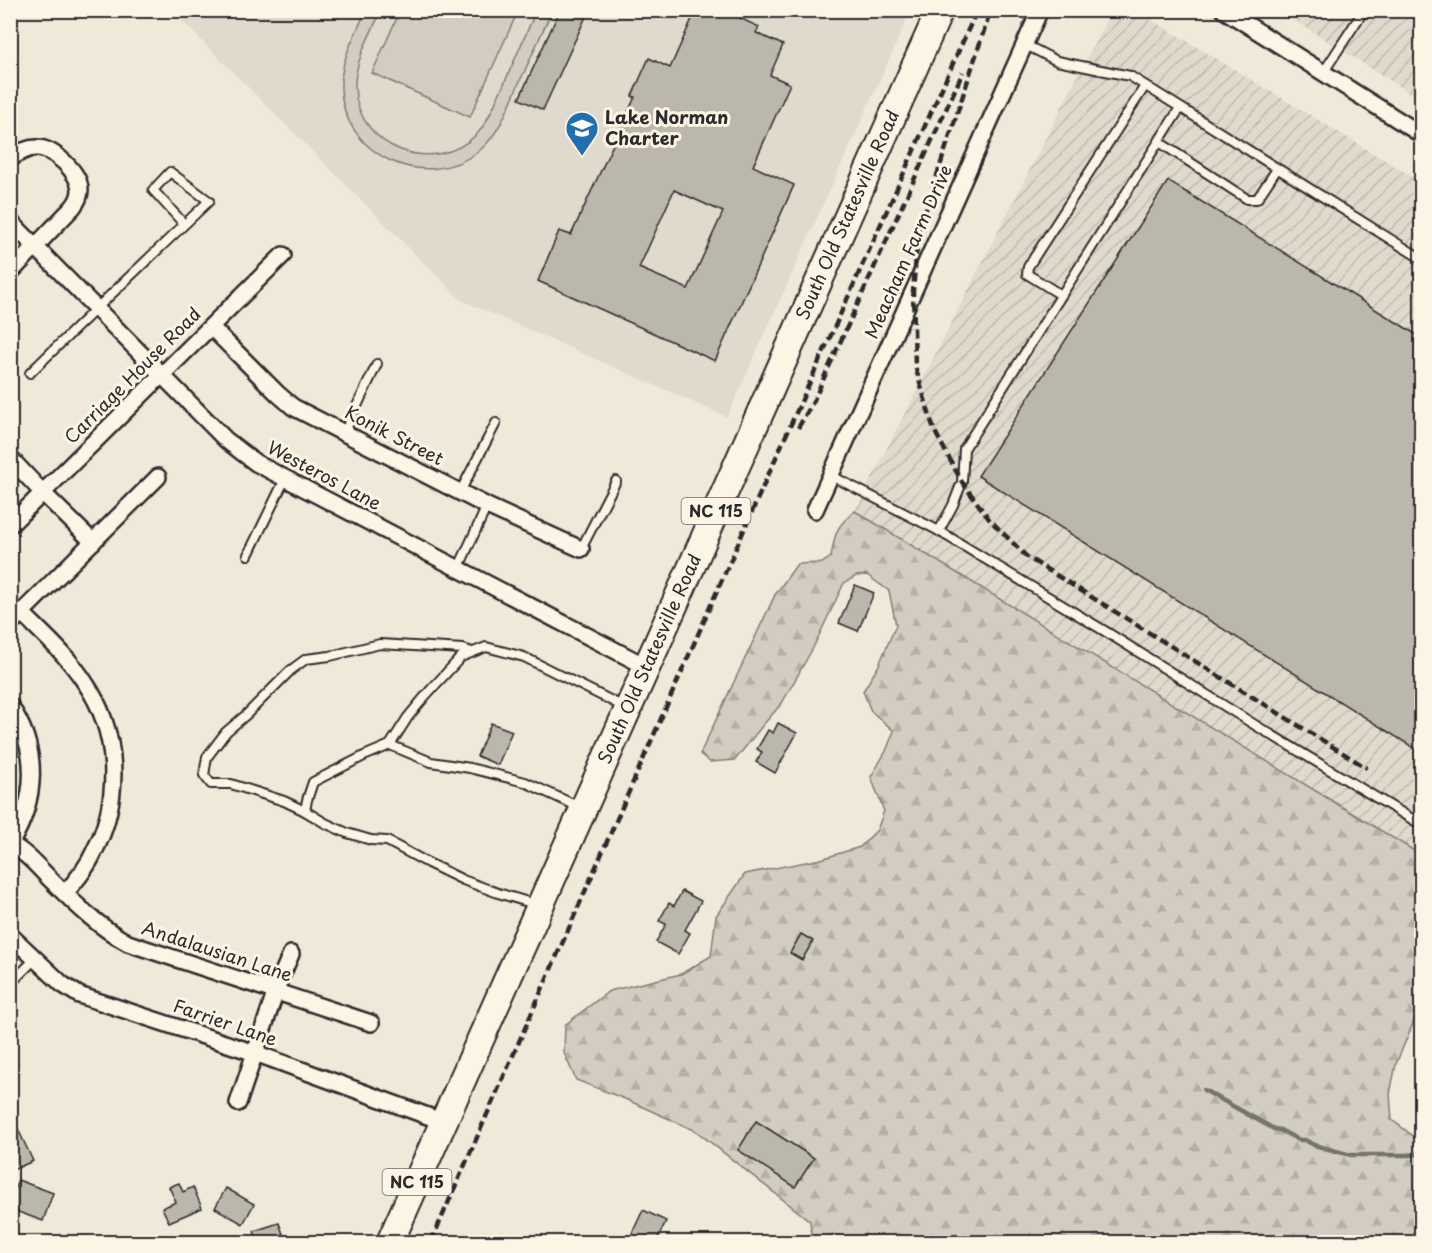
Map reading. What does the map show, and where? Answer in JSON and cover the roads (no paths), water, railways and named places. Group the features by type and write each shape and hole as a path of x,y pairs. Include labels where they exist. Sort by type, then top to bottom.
{"main road":[{"name":"South Old Statesville Road","path":"390,1242 940,10"}],"street":[{"name":"Meacham Farm Drive","path":"815,510 1040,10"},
{"path":"1224,10 1422,135"},
{"path":"10,159 27,149 37,147 46,149 62,160 75,175 80,191 74,207 10,273"},
{"name":"Westeros Lane","path":"10,221 226,440 256,463 647,667"},
{"name":"Carriage House Road","path":"10,525 283,255"},
{"name":"Konik Street","path":"211,327 285,401 460,492 581,549"},
{"path":"10,458 93,542"},
{"path":"10,624 158,477"},
{"path":"22,613 85,681 100,710 110,742 113,774 106,823 101,839 85,868 65,893"},
{"path":"10,844 18,832 28,806 32,778 26,737 11,707"},
{"name":"Andalausian Lane","path":"10,844 26,855 100,926 128,943 371,1023"},
{"name":"Farrier Lane","path":"10,935 62,984 79,995 255,1053 444,1122"},
{"path":"238,1103 291,954"}],"lane":[{"path":"1323,73 1364,10"},
{"path":"1024,44 1058,61 1130,76 1422,259"},
{"path":"1061,295 1028,274 1028,267 1145,86"},
{"path":"939,531 962,482 964,449 1180,108"},
{"path":"1159,142 1247,199 1257,199 1277,169"},
{"path":"30,373 209,201 170,172 153,190 184,224"},
{"path":"344,433 376,364"},
{"path":"460,492 496,423"},
{"path":"830,475 939,531 1422,825"},
{"path":"248,555 285,479"},
{"path":"581,549 616,481"},
{"path":"458,568 488,506"},
{"path":"473,652 463,649 380,645 330,656 306,658 226,732 207,757 204,775 211,784 231,784 284,801 347,833 371,840 387,841 428,864 464,880 540,906"},
{"path":"305,811 313,782 390,745 408,717 461,657 486,647 524,657 628,709"},
{"path":"390,745 431,762 470,768 525,782 583,809"},
{"path":"10,984 35,959"}],"waterway":[{"path":"1204,1090 1274,1129 1314,1145 1351,1155 1422,1154"}],"railway":[{"path":"431,1242 765,482 977,10"},
{"path":"989,15 918,234 913,291 915,366 934,430 962,482 989,519 1027,557 1367,768"},
{"path":"798,428 813,402 963,72"}],"place":[{"name":"Lake Norman Charter","path":"582,157"}]}
